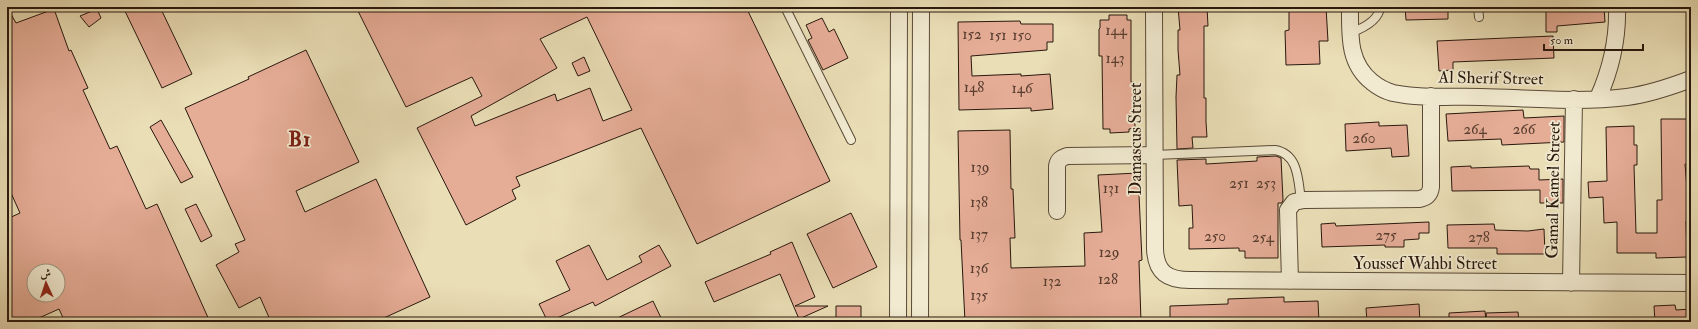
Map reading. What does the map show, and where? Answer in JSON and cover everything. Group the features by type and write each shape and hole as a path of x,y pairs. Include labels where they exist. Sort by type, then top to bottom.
{"street":[{"path":"898,322 899,7"},
{"path":"920,322 921,7"},
{"name":"Damascus Street","path":"1154,7 1155,254 1161,270"},
{"name":"Al Sherif Street","path":"1350,7 1351,47 1354,59 1364,74 1373,83 1392,93 1431,96 1574,99 1598,98 1641,94 1666,88 1691,79"},
{"path":"1598,98 1607,76 1613,55 1618,7"},
{"path":"1290,281 1288,210 1294,202 1301,200 1416,200 1426,197 1431,191 1431,96"},
{"name":"Gamal Kamel Street","path":"1570,282 1574,99"},
{"path":"1057,210 1057,166 1063,157 1154,155"},
{"path":"898,237 920,238"},
{"name":"Youssef Wahbi Street","path":"1161,270 1167,276 1181,280 1691,283"},
{"path":"898,291 920,291"}],"lane":[{"path":"786,7 851,140"},
{"path":"1350,33 1368,25 1375,18 1380,10 1380,7"},
{"path":"1478,7 1479,17"},
{"path":"1154,155 1275,150 1283,152 1290,156 1293,163 1301,200"}],"building":[{"path":"7,7 16,23 54,9 69,51 71,50 88,88 83,90 110,149 117,146 146,209 157,204 210,322 65,322 59,309 30,322 7,322 7,219 20,213 7,184"},
{"path":"123,7 160,7 192,74 162,88"},
{"path":"356,7 746,7 830,181 697,244 641,128 516,177 520,186 512,190 516,199 466,225 417,128 482,96 472,77 406,107","holes":["587,17 632,110 603,121 590,88 557,101 555,94 475,126 471,116 557,68 540,39"]},
{"path":"1178,7 1207,7 1208,26 1204,26 1204,98 1206,98 1207,137 1192,137 1193,148 1177,149 1176,97 1177,75 1180,75 1178,30 1180,30"},
{"path":"1289,7 1326,7 1328,41 1319,41 1320,64 1286,65 1285,31 1289,30"},
{"path":"1405,7 1448,7 1448,19 1406,20"},
{"path":"1546,7 1604,7 1605,22 1557,26 1557,32 1546,32"},
{"path":"97,9 101,18 89,27 80,16"},
{"path":"1109,15 1127,15 1127,20 1131,20 1131,82 1134,82 1135,128 1129,129 1129,132 1110,133 1110,129 1103,129 1102,56 1099,56 1099,29 1100,20 1109,20"},
{"path":"822,18 829,32 834,29 848,58 823,70 808,40 812,38 806,25"},
{"path":"1020,21 1021,24 1053,24 1053,42 1047,42 1047,50 971,56 972,76 1021,74 1021,76 1050,74 1053,109 1031,111 1031,108 959,110 958,22"},
{"path":"1553,36 1554,58 1453,62 1453,70 1439,71 1437,41"},
{"path":"306,50 359,162 296,191 305,212 376,179 430,297 375,322 271,322 260,297 239,308 216,265 239,252 235,244 245,240 185,108 249,79 248,77"},
{"path":"584,57 590,71 578,76 572,63"},
{"path":"1523,110 1524,118 1564,116 1564,142 1502,145 1501,139 1448,141 1446,114"},
{"path":"1661,119 1688,119 1688,164 1685,164 1688,200 1688,221 1686,221 1687,257 1656,258 1656,253 1617,253 1617,222 1604,223 1603,197 1589,198 1588,182 1607,181 1606,127 1634,126 1634,145 1637,145 1637,165 1634,165 1636,233 1657,233 1657,200 1662,200"},
{"path":"161,120 193,177 181,183 150,127"},
{"path":"1379,122 1379,126 1407,125 1409,156 1392,157 1391,148 1346,151 1345,124"},
{"path":"1010,130 1011,189 1013,189 1015,238 1010,238 1011,268 1085,266 1084,233 1102,232 1098,175 1138,173 1142,260 1139,261 1141,322 965,322 960,240 958,131"},
{"path":"1276,156 1281,158 1283,200 1282,203 1278,203 1278,258 1245,258 1245,251 1239,251 1239,248 1189,249 1189,228 1193,228 1192,205 1179,206 1177,160 1206,159 1206,164 1257,161 1257,157"},
{"path":"1471,166 1471,168 1529,166 1530,169 1539,169 1539,180 1563,179 1563,203 1540,203 1540,190 1452,191 1451,167"},
{"path":"196,204 212,236 201,242 185,209"},
{"path":"851,213 877,267 833,288 807,234"},
{"path":"1429,222 1429,233 1419,233 1419,239 1404,240 1404,247 1385,247 1385,245 1322,247 1321,224 1335,223 1336,226"},
{"path":"1494,224 1495,230 1528,231 1544,229 1545,254 1497,254 1497,248 1448,248 1447,225"},
{"path":"792,242 815,297 795,306 828,306 799,319 780,274 714,302 705,282 771,254 770,252"},
{"path":"589,245 607,280 642,262 639,256 659,245 671,266 595,306 593,302 548,322 539,304 570,290 556,261"},
{"path":"1284,297 1284,302 1318,301 1319,322 1170,322 1170,306 1228,304 1228,299"},
{"path":"653,301 663,322 609,322"},
{"path":"1419,304 1420,322 1367,322 1366,308"},
{"path":"1675,305 1676,310 1691,309 1691,322 1655,322 1654,306"},
{"path":"836,306 861,306 861,322 836,322"},
{"path":"1485,311 1486,322 1449,322 1449,313"},
{"path":"1518,312 1519,322 1487,322 1486,313"}],"district":[{"name":"B1","path":"300,139"}]}
